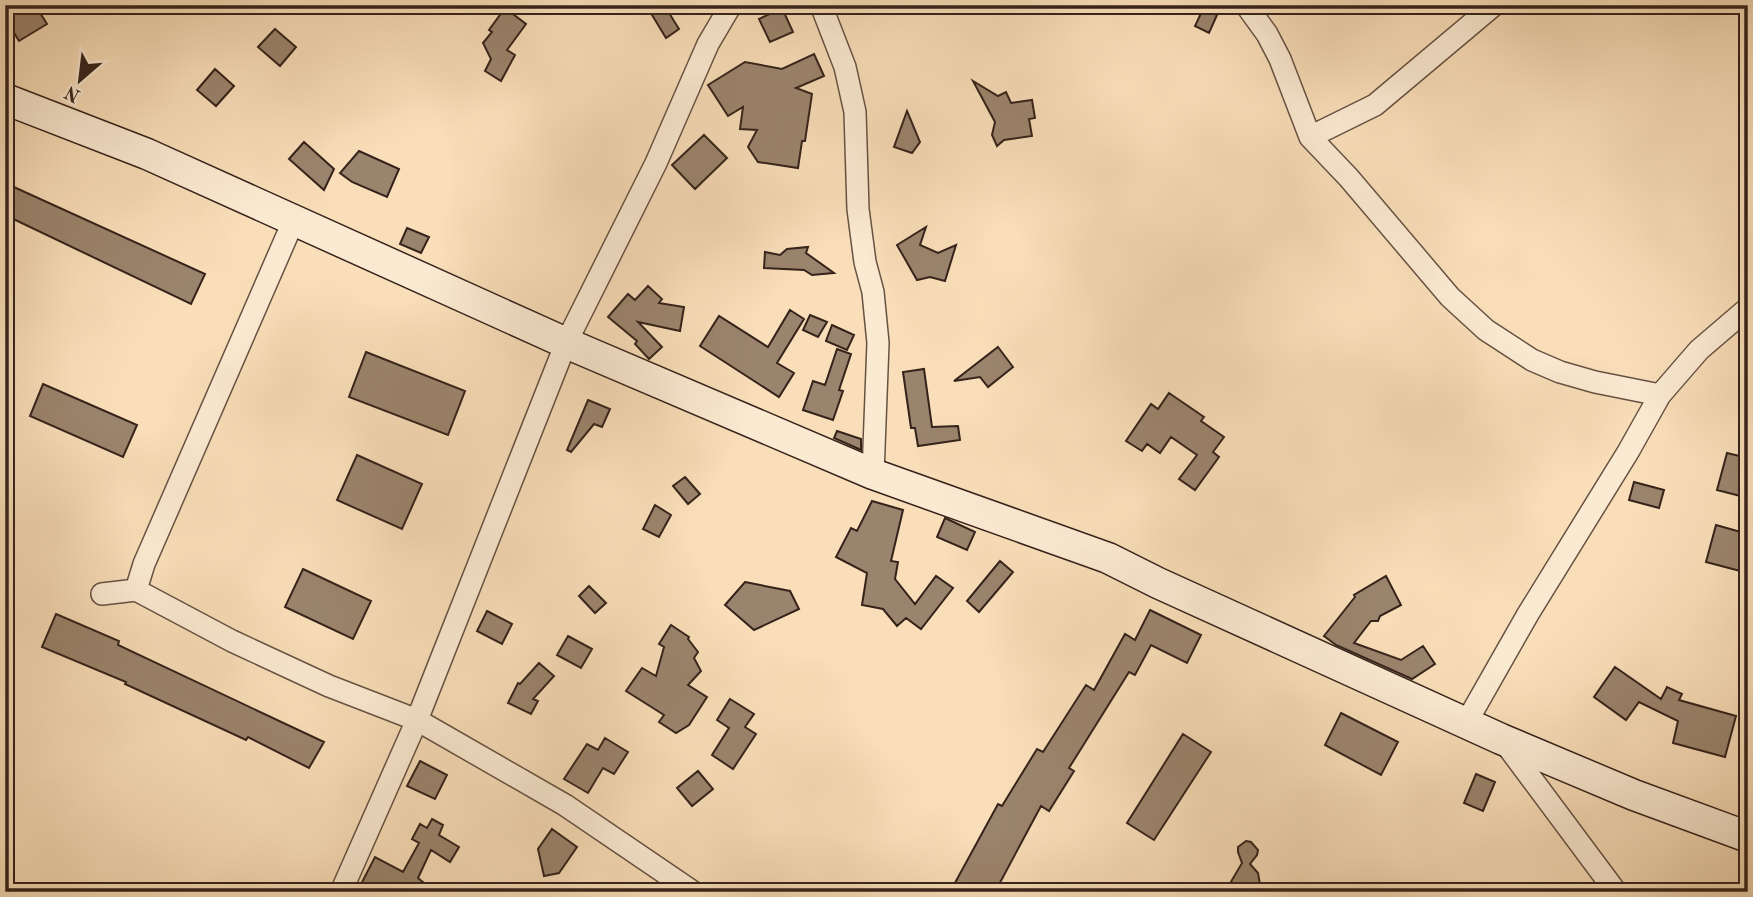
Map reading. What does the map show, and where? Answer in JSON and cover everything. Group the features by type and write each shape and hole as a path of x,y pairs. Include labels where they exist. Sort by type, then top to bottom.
{"main road":[{"path":"5,99 147,154 566,343 873,474 1108,558 1501,739 1634,795 1748,837"}],"street":[{"path":"341,892 417,720 566,343 656,163 708,44 732,5"},
{"path":"821,5 845,67 855,112 858,209 865,262 873,292 878,343 873,474"},
{"path":"1246,5 1267,34 1280,59 1310,137 1349,178 1450,297 1486,330 1532,360 1595,382 1660,395"},
{"path":"1310,137 1375,105 1494,5"},
{"path":"136,590 144,564 293,222"},
{"path":"1466,723 1528,614 1660,395 1699,350 1748,309"},
{"path":"102,594 136,590 232,641 317,680 417,720 565,805 693,892"},
{"path":"1501,739 1616,892"}],"building":[{"path":"26,5 35,5 47,24 19,41 5,18"},
{"path":"646,5 664,5 679,29 666,38"},
{"path":"505,8 526,24 507,50 515,55 501,81 485,71 491,59 483,43"},
{"path":"782,8 793,32 770,42 759,19"},
{"path":"1203,9 1217,15 1209,33 1195,26"},
{"path":"275,29 296,47 280,66 258,47"},
{"path":"814,54 824,76 796,88 812,94 798,168 758,162 748,147 757,130 740,129 743,107 728,116 708,85 745,62 782,69"},
{"path":"215,69 234,86 216,106 197,90"},
{"path":"973,81 998,96 1006,92 1011,103 1032,100 1035,118 1029,119 1032,136 1004,140 997,146 992,135 995,122"},
{"path":"907,111 920,142 912,153 894,147"},
{"path":"704,135 727,158 695,189 672,165"},
{"path":"304,142 334,169 324,190 289,159"},
{"path":"359,151 399,169 387,197 352,182 340,173"},
{"path":"5,183 205,274 191,304 5,215"},
{"path":"926,227 920,245 938,253 956,245 945,281 930,277 917,280 897,245"},
{"path":"407,228 429,237 421,253 400,244"},
{"path":"808,247 806,253 834,273 812,275 804,270 764,268 765,252 780,255 787,249"},
{"path":"648,286 662,299 659,303 684,307 680,331 638,322 662,347 649,359 635,344 637,341 608,317 628,294 635,300"},
{"path":"790,310 804,319 777,363 794,373 779,397 700,346 719,316 768,347"},
{"path":"810,315 827,322 818,337 803,330"},
{"path":"832,325 854,335 847,350 826,341"},
{"path":"998,347 1013,367 988,387 980,377 954,381"},
{"path":"837,349 851,354 839,390 843,391 833,420 803,410 813,381 825,385"},
{"path":"366,352 465,391 448,435 349,397"},
{"path":"924,369 932,427 958,426 960,440 918,446 915,428 911,428 903,372"},
{"path":"43,384 137,425 123,457 30,416"},
{"path":"1169,393 1204,417 1201,421 1224,437 1213,452 1219,457 1195,490 1179,479 1197,455 1171,437 1160,453 1147,444 1142,451 1126,441 1151,404 1158,409"},
{"path":"588,400 610,409 602,427 594,424 571,452 567,450"},
{"path":"837,431 861,439 861,450 834,438"},
{"path":"1727,453 1748,458 1748,498 1717,490"},
{"path":"357,455 422,484 402,529 337,500"},
{"path":"685,477 700,494 688,504 673,486"},
{"path":"1634,482 1664,490 1659,508 1629,500"},
{"path":"872,501 903,510 891,561 898,562 895,579 915,604 936,576 953,588 921,629 906,618 897,626 883,609 862,605 867,573 836,557 851,528 857,531"},
{"path":"655,505 671,515 659,537 643,529"},
{"path":"945,518 975,532 967,550 937,537"},
{"path":"1716,525 1748,534 1748,557 1744,572 1706,562"},
{"path":"1000,561 1013,572 979,612 967,601"},
{"path":"303,569 371,601 353,639 285,607"},
{"path":"1386,576 1401,605 1380,616 1378,621 1371,621 1354,643 1401,660 1423,646 1435,664 1412,679 1336,645 1324,636 1354,595"},
{"path":"745,582 790,591 799,609 754,630 725,605"},
{"path":"589,586 606,603 595,613 579,596"},
{"path":"1150,610 1201,635 1187,663 1151,645 1135,675 1129,672 1069,768 1074,771 1049,811 1041,806 995,892 950,892 998,804 1002,806 1037,749 1043,752 1086,685 1094,690 1125,634 1135,640"},
{"path":"487,611 512,624 502,644 477,631"},
{"path":"56,614 119,641 118,645 324,742 309,768 248,737 246,740 125,684 126,682 42,647"},
{"path":"671,625 689,637 698,652 694,658 701,671 688,685 707,697 689,725 676,733 659,722 664,715 626,691 642,668 656,676 664,647 659,644"},
{"path":"568,636 592,649 581,668 557,655"},
{"path":"539,663 554,676 533,699 538,701 531,714 508,703 518,683 520,684"},
{"path":"1615,667 1661,699 1667,687 1682,694 1679,700 1736,716 1725,757 1673,743 1678,721 1639,702 1626,720 1594,697"},
{"path":"730,699 754,714 745,727 756,734 733,769 712,755 729,728 717,720"},
{"path":"1341,713 1398,742 1381,775 1325,745"},
{"path":"1183,734 1211,752 1154,840 1127,823"},
{"path":"605,738 628,752 614,774 603,768 588,793 564,779 587,744 598,750"},
{"path":"420,761 447,775 435,799 407,786"},
{"path":"698,771 713,789 692,806 677,788"},
{"path":"1476,774 1495,782 1483,811 1464,803"},
{"path":"432,819 443,825 439,835 459,847 450,862 431,850 418,878 435,892 371,892 360,886 375,857 403,872 419,843 412,839 420,824 427,828"},
{"path":"552,829 577,847 559,873 544,876 538,849"},
{"path":"1246,841 1251,842 1258,850 1250,864 1258,873 1260,884 1253,892 1225,892 1242,863 1238,847"}]}
